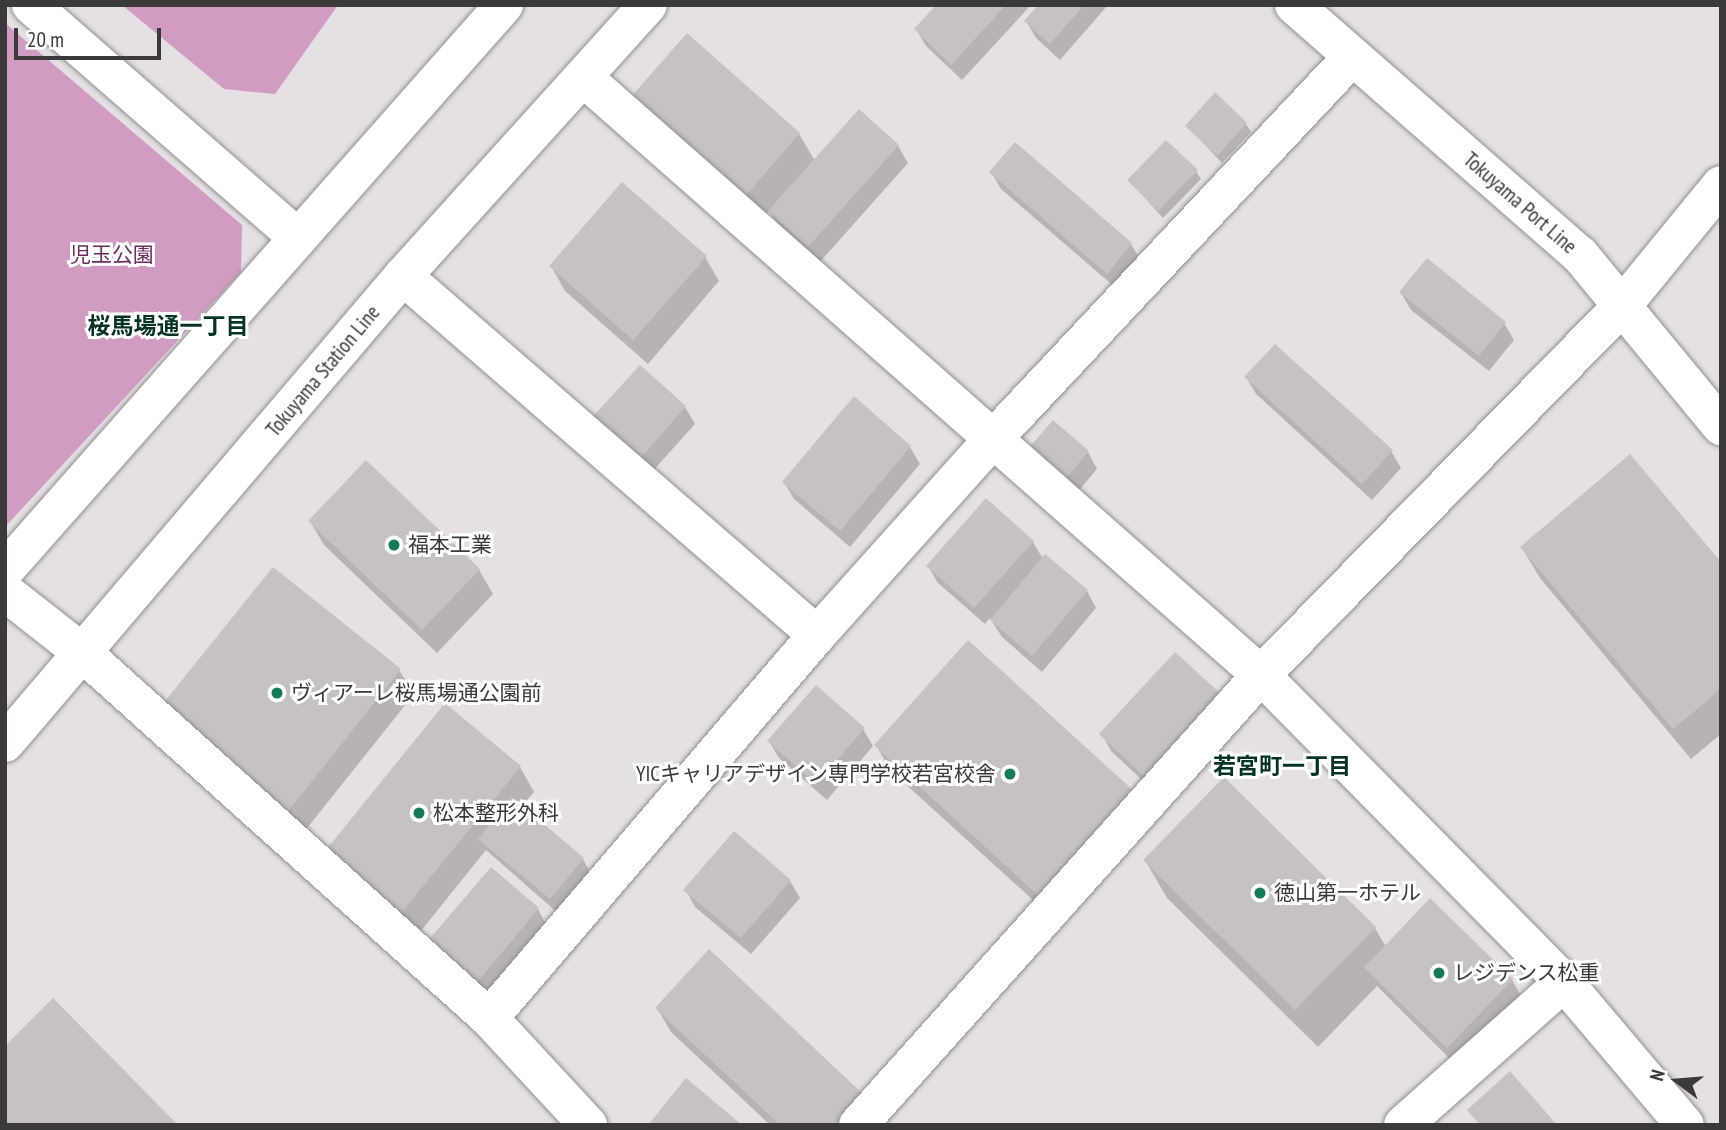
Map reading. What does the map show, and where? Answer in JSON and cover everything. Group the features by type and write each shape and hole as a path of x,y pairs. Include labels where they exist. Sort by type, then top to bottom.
{"street":[{"path":"31,5 298,237"},
{"path":"5,570 504,5"},
{"name":"Tokuyama Station Line","path":"5,743 84,654 403,276 648,5"},
{"name":"Tokuyama Port Line","path":"1308,10 1352,57 1580,255 1721,426"},
{"path":"489,1018 817,635 992,440 1352,57"},
{"path":"584,78 1261,675 1564,982 1685,1125"},
{"path":"858,1125 1261,675 1622,306 1721,185"},
{"path":"403,276 817,635"},
{"path":"5,592 84,654 489,1018 588,1125"},
{"path":"1403,1125 1564,982"}],"green space":[{"path":"122,5 338,5 275,94 224,89"},
{"name":"児玉公園","path":"5,23 242,225 241,272 5,527"}],"building":[{"path":"936,5 1006,5 951,65 914,29"},
{"path":"1038,5 1084,5 1050,44 1024,21"},
{"path":"687,33 800,133 729,215 615,115"},
{"path":"1215,92 1247,123 1217,156 1185,126"},
{"path":"859,109 899,145 808,247 768,211"},
{"path":"1166,140 1198,170 1158,211 1127,180"},
{"path":"1015,142 1132,243 1107,274 989,172"},
{"path":"622,182 707,256 633,340 549,266"},
{"path":"1427,258 1506,322 1479,356 1399,292"},
{"path":"1275,344 1393,450 1362,484 1244,377"},
{"path":"640,365 686,406 624,477 577,434"},
{"path":"854,396 911,446 840,531 782,482"},
{"path":"1053,420 1089,451 1050,497 1014,465"},
{"path":"1630,454 1721,562 1721,689 1673,729 1520,547"},
{"name":"福本工業","path":"366,460 480,569 422,630 308,521"},
{"path":"986,498 1034,541 974,608 926,566"},
{"path":"1045,554 1088,590 1032,656 990,620"},
{"name":"ヴィアーレ桜馬場通公園前","path":"273,567 401,669 282,819 153,716"},
{"path":"968,640 1136,793 1041,898 874,745"},
{"path":"1175,652 1221,694 1144,776 1099,734"},
{"path":"816,685 865,728 816,784 767,741"},
{"name":"松本整形外科","path":"445,703 521,766 393,923 317,861"},
{"name":"徳山第一ホテル","path":"1224,777 1376,927 1295,1010 1143,860"},
{"path":"512,797 584,858 550,899 478,839"},
{"path":"734,831 791,880 741,938 683,890"},
{"path":"491,867 539,908 469,992 420,950"},
{"name":"レジデンス松重","path":"1430,898 1513,979 1447,1048 1364,968"},
{"path":"709,949 864,1095 837,1125 780,1125 655,1008"},
{"path":"53,998 178,1125 5,1125 5,1046"},
{"path":"1510,1071 1557,1125 1480,1125 1467,1110"},
{"path":"686,1078 742,1125 648,1125"}],"place":[{"name":"福本工業","path":"394,545"},
{"name":"ヴィアーレ桜馬場通公園前","path":"277,693"},
{"name":"YICキャリアデザイン専門学校若宮校舎","path":"1010,774"},
{"name":"松本整形外科","path":"419,813"},
{"name":"徳山第一ホテル","path":"1260,893"},
{"name":"レジデンス松重","path":"1439,973"}],"district":[{"name":"桜馬場通一丁目","path":"168,326"},
{"name":"若宮町一丁目","path":"1282,766"}]}
